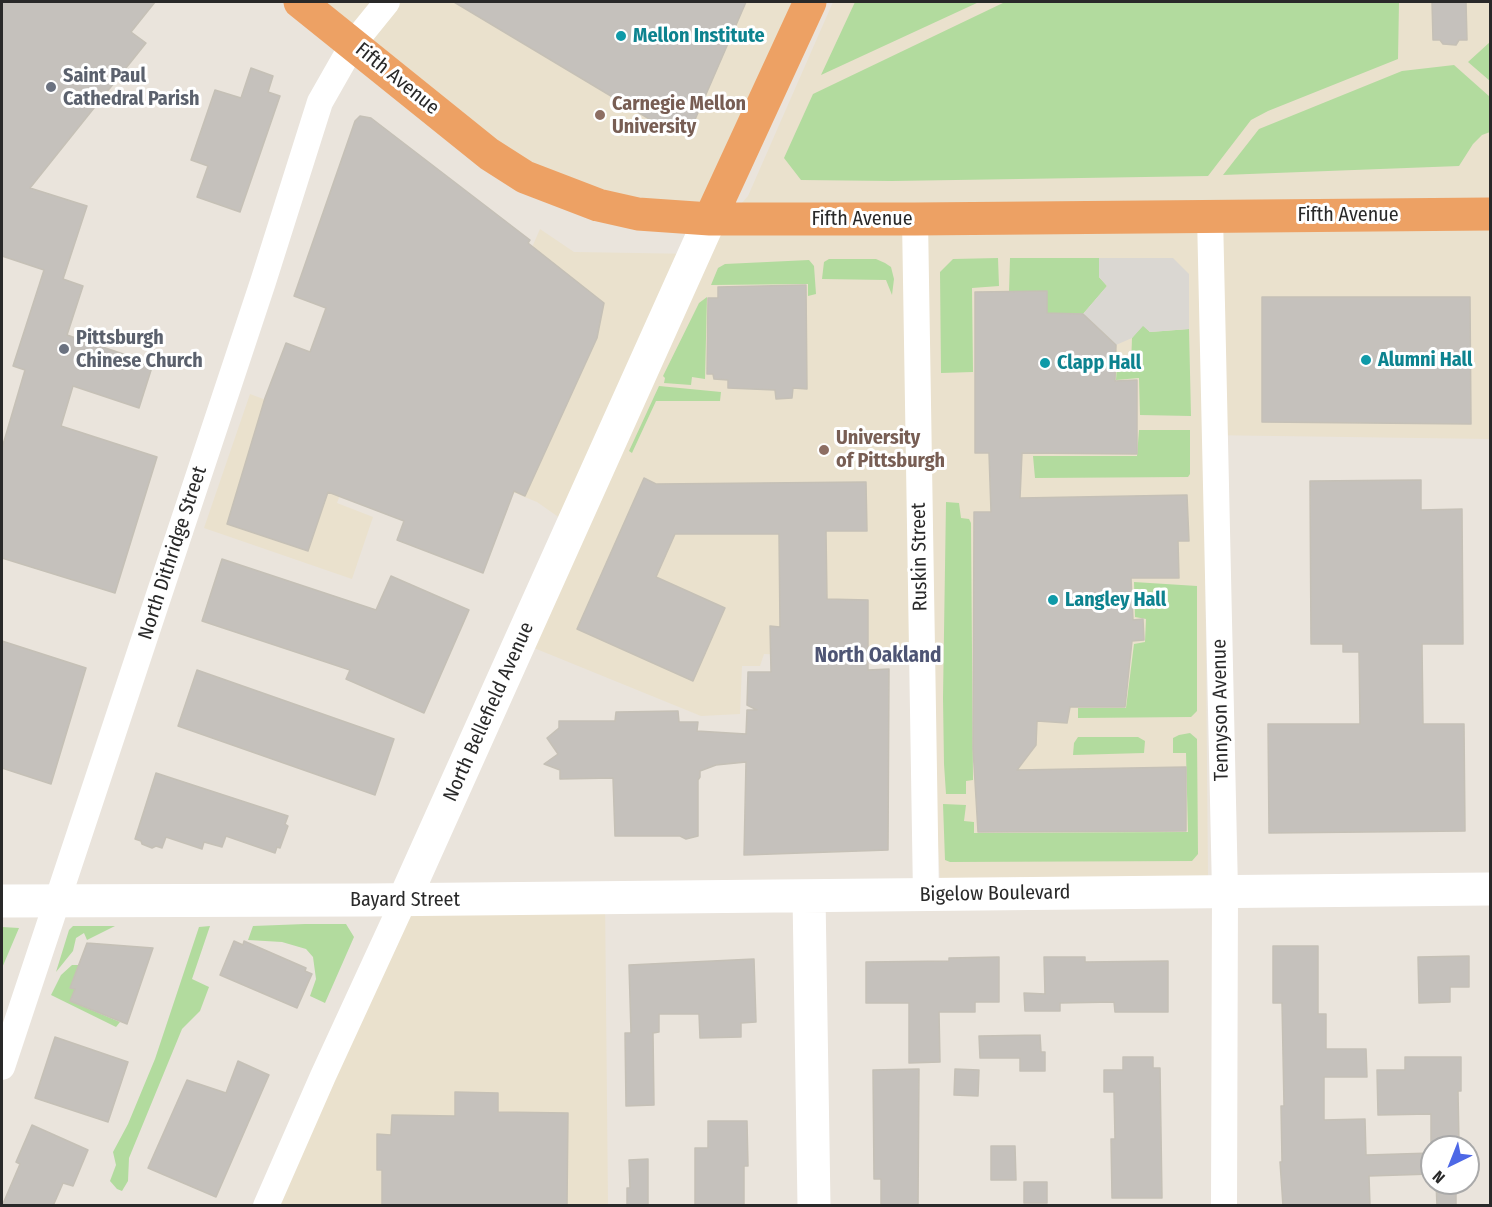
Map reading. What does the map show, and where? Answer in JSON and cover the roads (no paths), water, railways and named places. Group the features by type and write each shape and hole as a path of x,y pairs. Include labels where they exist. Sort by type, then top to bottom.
{"highway":[{"name":"Fifth Avenue","path":"300,2 489,154 525,177 598,205 639,214 710,219 1491,214"},
{"path":"710,219 810,2"}],"main road":[{"name":"North Bellefield Avenue","path":"404,900 710,219"},
{"name":"Bigelow Boulevard","path":"809,896 1491,889"},
{"name":"Bayard Street","path":"2,901 809,896"},
{"path":"809,896 814,1206"}],"street":[{"name":"North Dithridge Street","path":"2,1067 260,292 320,102 353,44 387,2"},
{"name":"Tennyson Avenue","path":"1210,215 1225,891 1224,1206"},
{"name":"Ruskin Street","path":"915,219 926,895"},
{"name":"North Bellefield Avenue","path":"266,1206 404,900"}],"place":[{"name":"Mellon Institute","path":"621,36"},
{"name":"Saint Paul Cathedral Parish","path":"51,87"},
{"name":"Carnegie Mellon University","path":"600,115"},
{"name":"Pittsburgh Chinese Church","path":"64,349"},
{"name":"Alumni Hall","path":"1366,360"},
{"name":"Clapp Hall","path":"1045,363"},
{"name":"University of Pittsburgh","path":"824,450"},
{"name":"Langley Hall","path":"1053,600"}],"district":[{"name":"North Oakland","path":"878,656"}]}
